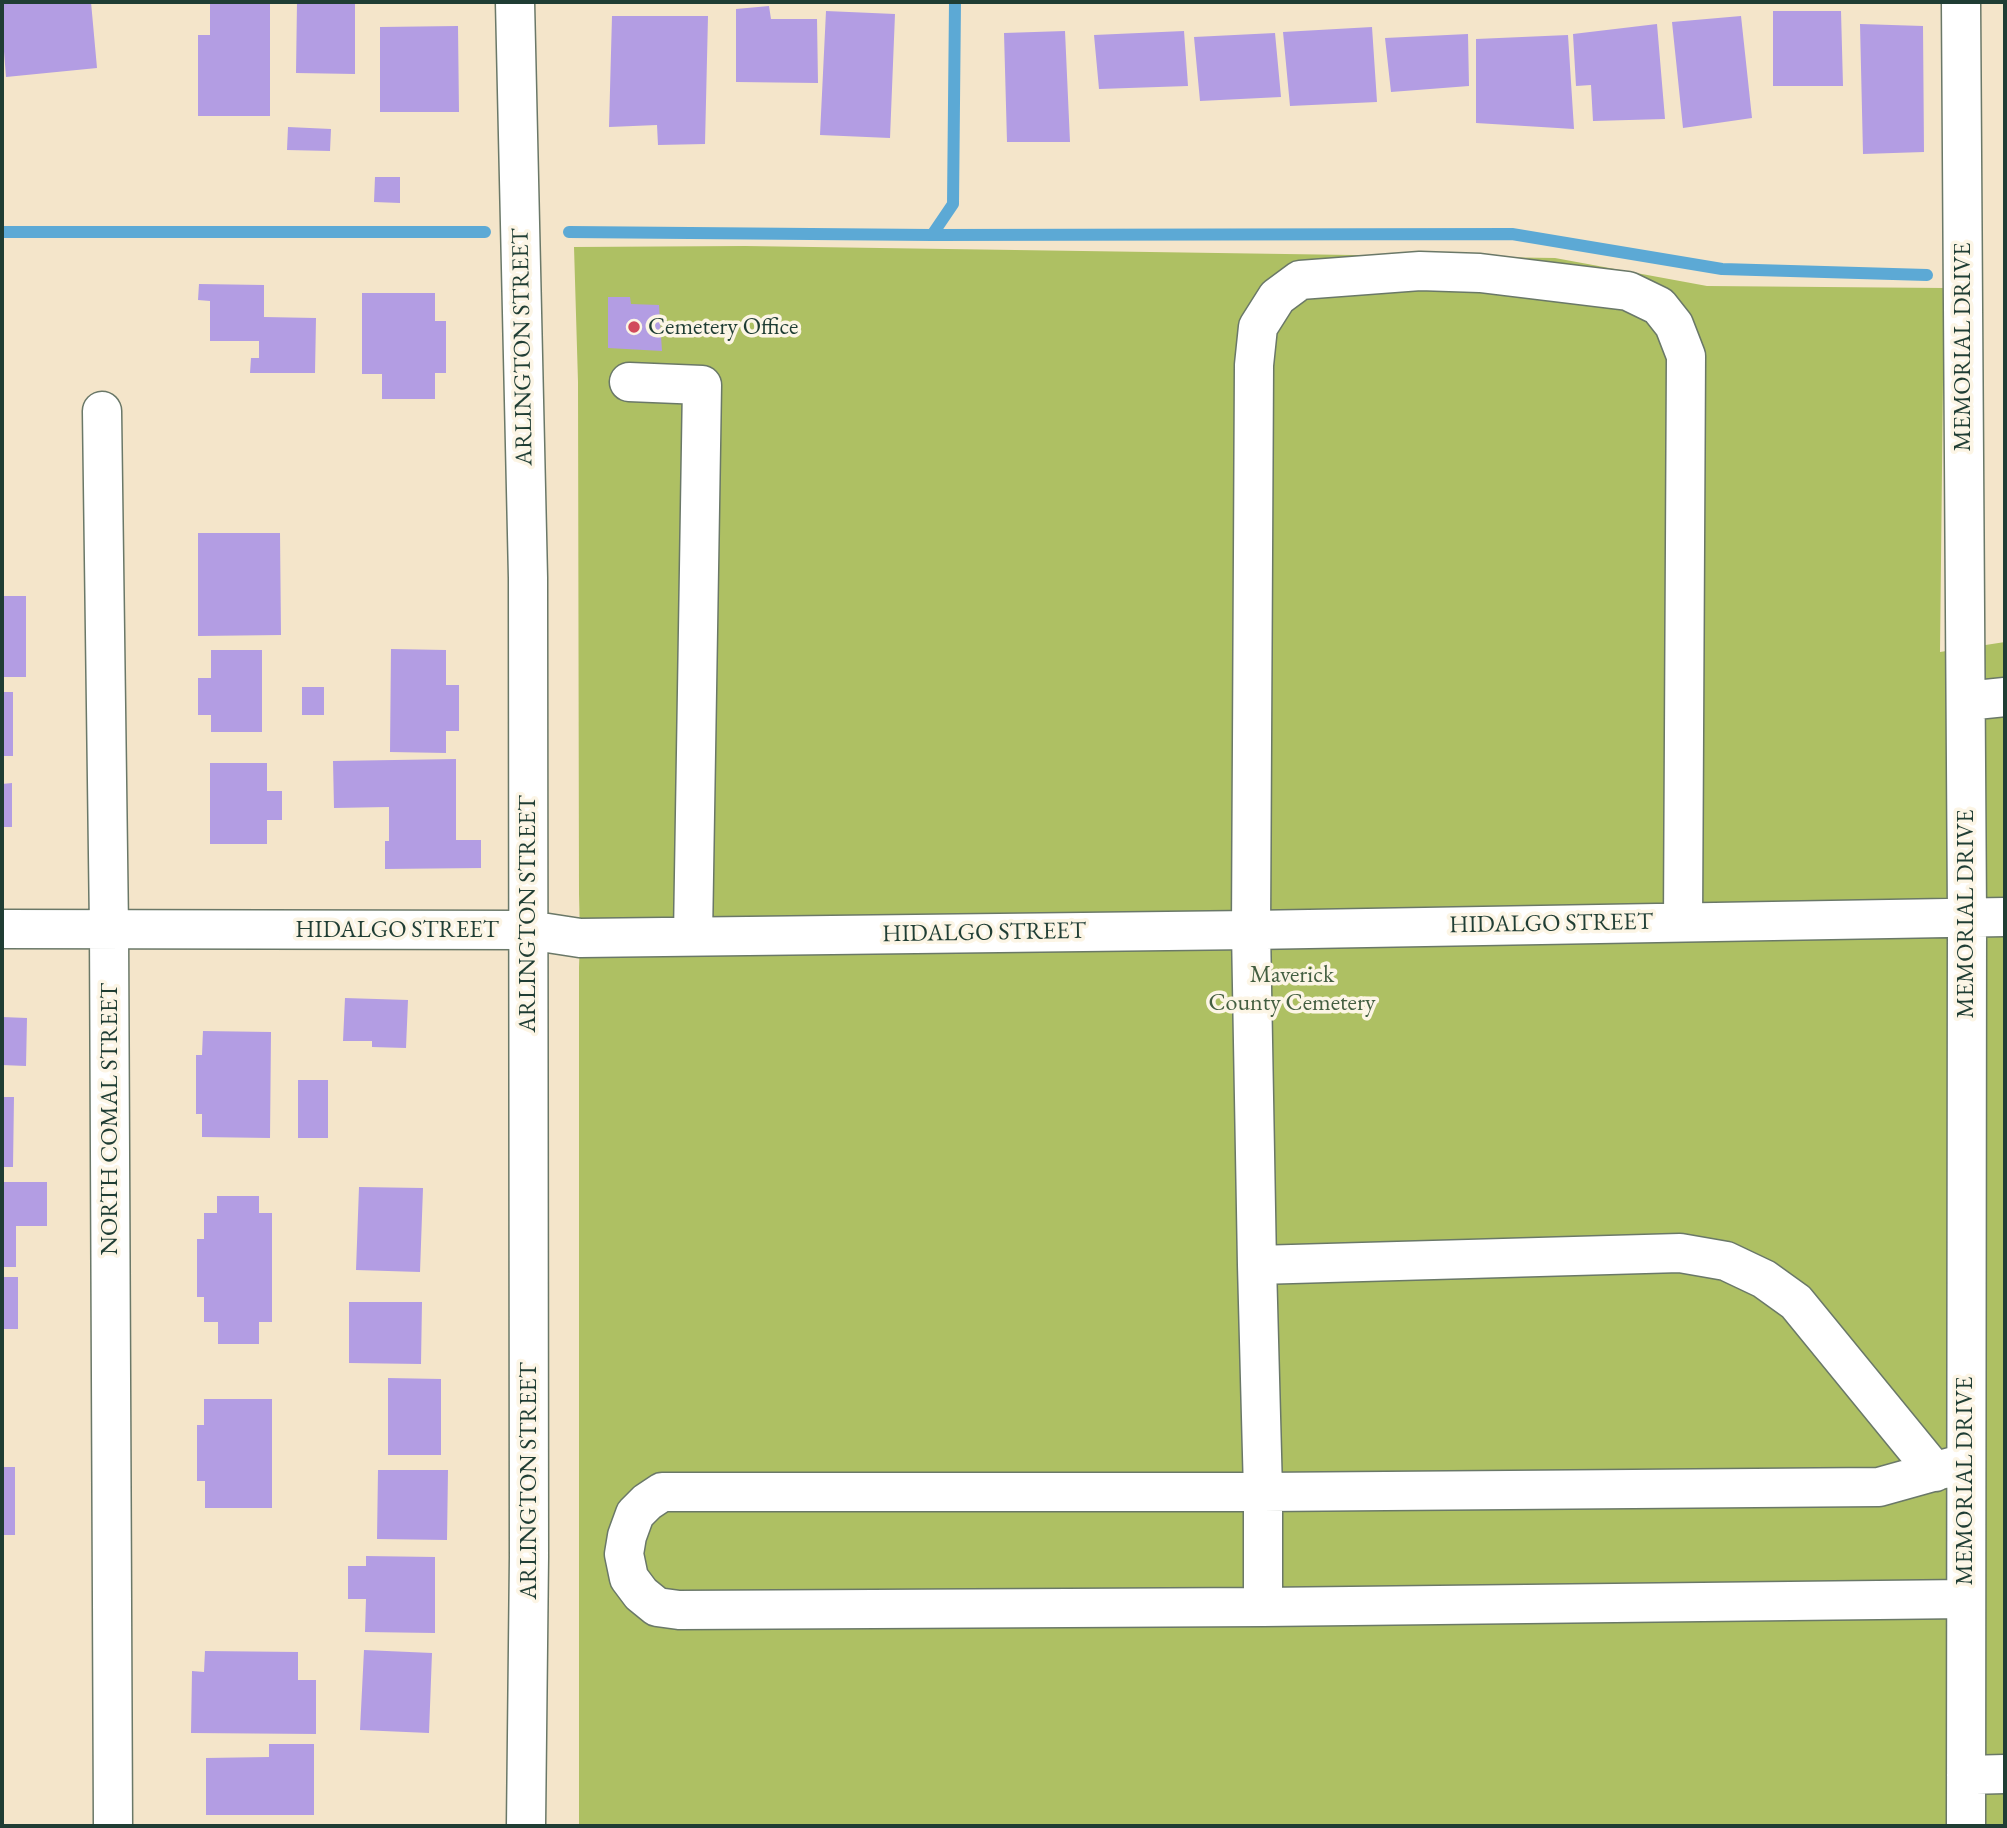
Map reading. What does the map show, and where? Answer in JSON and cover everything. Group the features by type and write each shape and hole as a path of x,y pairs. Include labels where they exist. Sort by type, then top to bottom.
{"street":[{"name":"ARLINGTON STREET","path":"515,2 528,565 529,1556 526,1826"},
{"name":"MEMORIAL DRIVE","path":"1961,2 1967,916 1950,1467 1966,1599 1966,1826"},
{"path":"1263,1607 1251,930 1254,365 1258,327 1277,297 1300,280 1420,271 1480,273 1628,291 1658,306 1674,325 1686,356 1683,922"},
{"path":"629,382 702,385 693,936"},
{"name":"NORTH COMAL STREET","path":"102,411 109,928 113,1826"},
{"path":"1966,701 2005,697"},
{"name":"HIDALGO STREET","path":"2,929 528,930 580,938 2005,917"},
{"path":"1257,1265 1680,1253 1726,1261 1764,1279 1796,1302 1950,1467 1879,1487 1263,1492 662,1492 635,1514 624,1554 629,1578 641,1594 657,1607 680,1610 1966,1599"},
{"path":"1966,1775 2005,1774"}],"green space":[{"name":"Maverick County Cemetery","path":"745,246 1555,258 1707,286 1944,288 1940,652 2005,642 2005,1826 579,1826 580,938 578,382 574,247"}],"building":[{"path":"2,2 91,2 97,68 6,77"},
{"path":"210,2 270,2 270,116 198,116 198,35 210,35"},
{"path":"297,2 355,2 355,74 296,73"},
{"path":"769,6 771,19 817,19 818,83 736,82 736,9"},
{"path":"826,11 895,14 890,138 820,135"},
{"path":"1773,11 1841,11 1843,86 1773,86"},
{"path":"612,16 708,16 705,144 658,145 657,125 609,127"},
{"path":"1741,16 1752,118 1683,128 1672,22"},
{"path":"1657,24 1665,119 1593,121 1591,85 1576,86 1573,34"},
{"path":"1860,24 1923,26 1924,152 1863,154"},
{"path":"458,26 459,112 380,112 380,27"},
{"path":"1372,27 1377,102 1290,106 1283,32"},
{"path":"1065,31 1070,142 1007,142 1004,33"},
{"path":"1184,31 1188,86 1099,89 1094,35"},
{"path":"1275,33 1281,97 1200,101 1194,37"},
{"path":"1468,34 1469,86 1391,92 1385,38"},
{"path":"1568,35 1574,129 1476,123 1476,39"},
{"path":"288,127 331,129 330,151 287,150"},
{"path":"375,177 400,177 400,203 374,202"},
{"path":"199,284 264,285 264,317 316,318 315,373 250,373 251,358 259,358 259,341 210,341 210,301 198,300"},
{"path":"362,293 435,293 435,321 446,321 446,373 435,373 435,399 382,399 382,374 362,374"},
{"name":"Cemetery Office","path":"608,297 630,297 631,304 659,305 662,351 608,348"},
{"path":"198,533 280,533 281,635 198,636"},
{"path":"2,596 26,596 26,677 2,677"},
{"path":"391,649 446,650 446,685 459,685 459,731 446,731 446,753 390,752"},
{"path":"211,650 262,650 262,732 211,732 211,715 198,715 198,678 211,678"},
{"path":"302,687 324,687 324,715 302,715"},
{"path":"2,692 13,692 13,756 2,756"},
{"path":"456,759 456,840 481,840 481,868 385,869 385,841 389,841 389,807 334,808 333,761"},
{"path":"210,763 267,763 267,791 282,791 282,820 267,820 267,844 210,844"},
{"path":"12,783 12,827 2,827 2,784"},
{"path":"345,998 408,1000 406,1048 372,1047 372,1041 343,1041"},
{"path":"2,1017 27,1018 26,1066 2,1065"},
{"path":"203,1031 271,1032 270,1138 202,1137 202,1114 196,1114 196,1055 202,1055"},
{"path":"298,1080 328,1080 328,1138 298,1138"},
{"path":"2,1097 14,1097 13,1167 2,1167"},
{"path":"2,1182 47,1182 47,1226 16,1226 16,1267 2,1267"},
{"path":"359,1187 423,1188 420,1272 356,1270"},
{"path":"217,1196 259,1196 259,1213 272,1213 272,1322 259,1322 259,1344 218,1344 218,1322 204,1322 204,1297 197,1297 197,1239 204,1239 204,1213 217,1213"},
{"path":"2,1277 18,1277 18,1329 2,1329"},
{"path":"349,1302 422,1302 421,1364 349,1363"},
{"path":"388,1378 441,1379 441,1455 388,1455"},
{"path":"204,1399 272,1399 272,1508 205,1508 205,1481 197,1481 197,1425 204,1425"},
{"path":"2,1467 15,1467 15,1535 2,1535"},
{"path":"378,1470 448,1470 447,1540 377,1539"},
{"path":"366,1556 435,1557 435,1633 365,1632 366,1599 348,1599 348,1566 366,1566"},
{"path":"364,1650 432,1653 429,1733 360,1730"},
{"path":"205,1651 298,1652 298,1680 316,1680 316,1734 191,1733 192,1671 204,1672"},
{"path":"269,1744 314,1744 314,1815 206,1815 206,1758 269,1757"}],"waterway":[{"path":"932,235 953,204 955,2"},
{"path":"2,232 485,232"},
{"path":"569,232 932,235 1512,234 1722,269 1927,275"}],"place":[{"name":"Cemetery Office","path":"634,327"}]}
